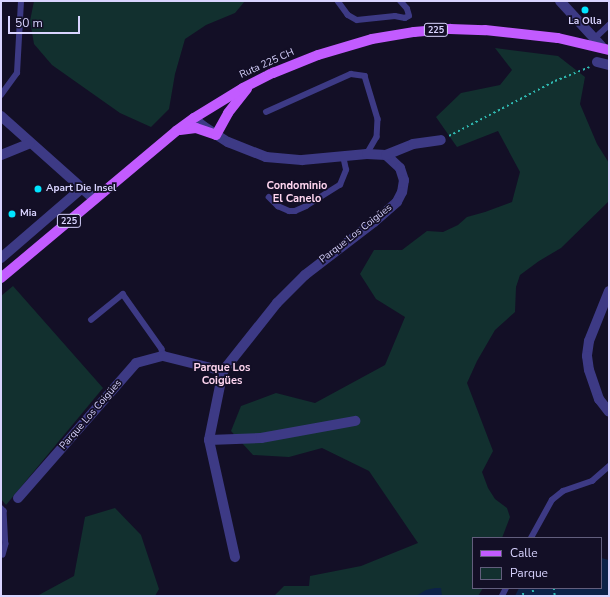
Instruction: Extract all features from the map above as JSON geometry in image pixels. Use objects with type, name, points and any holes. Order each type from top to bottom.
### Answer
[{"type":"main road","name":"Ruta 225 CH","points":[[1,278],[176,131],[194,118],[217,102],[259,80],[318,55],[372,39],[414,32],[450,29],[485,30],[558,38],[606,49]]},
{"type":"main road","points":[[176,131],[196,128],[216,135],[235,102],[259,80]]},
{"type":"street","points":[[560,1],[594,40],[606,49]]},
{"type":"street","points":[[597,62],[609,65]]},
{"type":"street","points":[[1,116],[94,199]]},
{"type":"street","points":[[194,118],[216,135],[240,148],[278,159],[302,160],[367,154],[386,155],[413,144],[441,140]]},
{"type":"street","points":[[1,155],[30,143]]},
{"type":"street","name":"Parque Los Coigües","points":[[235,557],[209,440],[223,371],[277,303],[304,275],[374,222],[396,202],[402,192],[403,174],[396,162],[386,155]]},
{"type":"street","points":[[1,258],[81,189]]},
{"type":"street","points":[[609,291],[589,341],[587,356],[589,370],[599,399],[609,412]]},
{"type":"street","name":"Parque Los Coigües","points":[[18,498],[136,363],[163,356],[223,371]]},
{"type":"street","points":[[209,440],[261,438],[355,421]]},
{"type":"lane","points":[[1,95],[17,73],[21,1]]},
{"type":"lane","points":[[338,1],[348,15],[357,20],[395,16],[405,18],[409,16],[407,9],[400,1]]},
{"type":"lane","points":[[594,40],[609,25]]},
{"type":"lane","points":[[266,112],[350,74],[365,76],[378,119],[377,137],[367,154]]},
{"type":"lane","points":[[270,197],[278,206],[289,211],[295,211],[306,206],[340,185],[346,170],[343,156]]},
{"type":"lane","points":[[91,320],[122,294],[162,349],[163,356]]},
{"type":"lane","points":[[532,537],[547,506],[552,500],[563,491],[592,481],[609,466]]},
{"type":"lane","points":[[1,508],[4,511],[6,544],[3,554]]},
{"type":"path","points":[[441,140],[555,81],[587,69],[597,62]]},
{"type":"path","points":[[532,590],[534,596]]},
{"type":"green space","points":[[34,1],[245,1],[235,13],[206,25],[185,39],[175,74],[169,109],[151,127],[120,113],[52,65],[34,44],[30,21]]},
{"type":"green space","points":[[495,48],[558,56],[585,77],[580,104],[597,144],[609,163],[609,201],[561,248],[539,261],[520,275],[516,287],[515,312],[495,330],[477,361],[467,383],[493,451],[482,472],[488,488],[495,499],[507,508],[510,517],[502,537],[472,537],[472,589],[482,589],[478,596],[274,596],[284,586],[309,586],[310,576],[361,566],[418,543],[369,471],[322,448],[289,457],[253,455],[231,431],[241,406],[276,393],[315,403],[385,365],[405,317],[376,299],[360,274],[374,250],[402,250],[427,231],[443,232],[458,225],[467,217],[512,202],[520,172],[498,131],[457,147],[436,117],[461,93],[500,85],[512,70]]},
{"type":"green space","points":[[13,286],[103,388],[6,505],[1,499],[1,296]]},
{"type":"green space","points":[[115,508],[141,535],[159,589],[155,596],[37,596],[74,576],[85,517]]},
{"type":"water","points":[[602,558],[609,560],[609,596],[515,596],[518,589],[602,589]]},
{"type":"water","points":[[441,588],[442,596],[416,596],[426,590]]},
{"type":"place","name":"La Olla","points":[[585,10]]},
{"type":"place","name":"Apart Die Insel","points":[[38,189]]},
{"type":"place","name":"Mia","points":[[12,214]]},
{"type":"district","name":"Condominio El Canelo","points":[[297,193]]},
{"type":"district","name":"Parque Los Coigües","points":[[222,375]]}]
